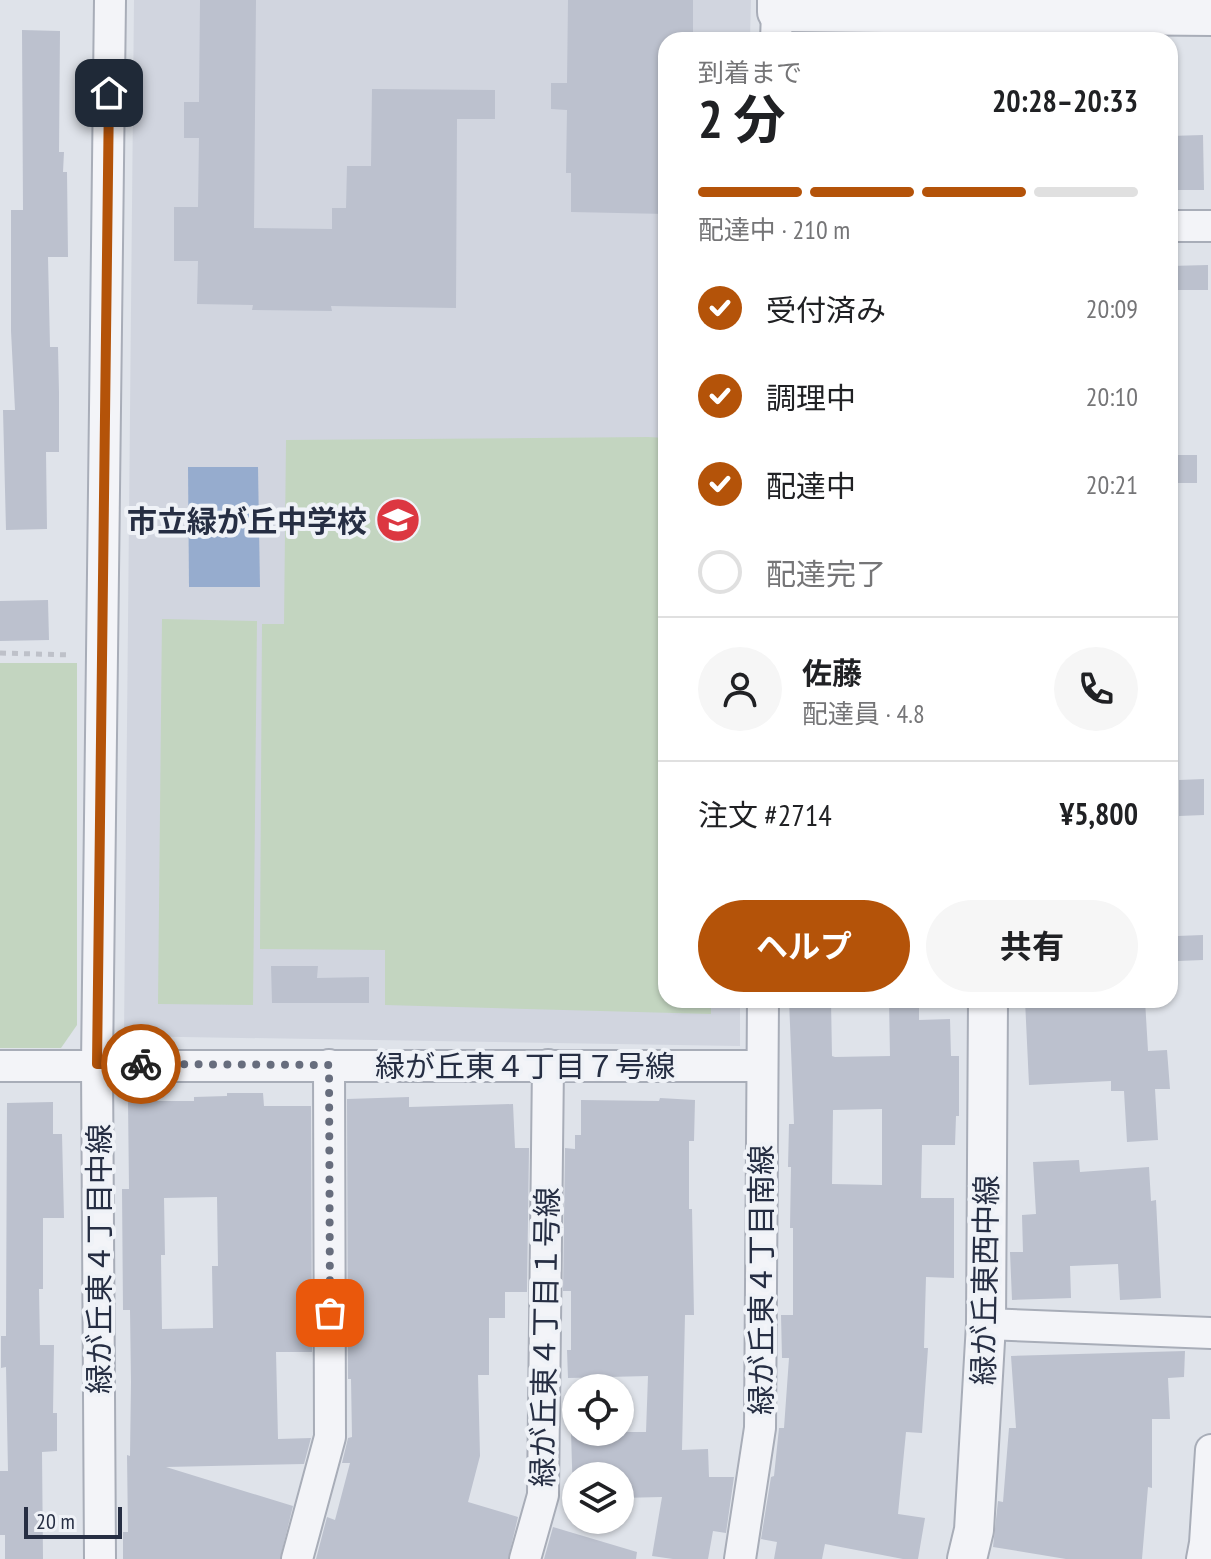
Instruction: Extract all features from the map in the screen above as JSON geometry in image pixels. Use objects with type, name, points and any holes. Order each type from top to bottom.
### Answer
[{"type":"street","name":"緑が丘東４丁目中線","points":[[100,1559],[97,1064],[110,0]]},
{"type":"street","points":[[777,17],[1003,27],[1211,16]]},
{"type":"street","points":[[1178,226],[1211,226]]},
{"type":"street","name":"緑が丘東４丁目南線","points":[[740,1559],[760,1428],[763,1008]]},
{"type":"street","name":"緑が丘東西中線","points":[[967,1559],[974,1530],[986,1324],[988,1008]]},
{"type":"street","points":[[297,1559],[330,1437],[329,1065]]},
{"type":"street","name":"緑が丘東４丁目１号線","points":[[525,1559],[543,1495],[548,1065]]},
{"type":"street","name":"緑が丘東４丁目７号線","points":[[0,1066],[762,1066]]},
{"type":"street","points":[[986,1324],[1211,1333]]},
{"type":"street","points":[[1206,1548],[1211,1450]]},
{"type":"path","points":[[0,653],[102,656]]},
{"type":"shaded area","name":"市立緑が丘中学校","points":[[134,0],[751,0],[750,32],[658,32],[658,1008],[740,1008],[740,1046],[124,1036]]},
{"type":"green space","points":[[658,438],[658,1008],[711,1008],[711,1014],[385,1005],[385,950],[260,949],[262,624],[284,624],[286,440]]},
{"type":"green space","points":[[162,619],[257,621],[253,1005],[158,1004]]},
{"type":"green space","points":[[0,663],[77,663],[77,1025],[61,1048],[0,1048]]},
{"type":"water","points":[[188,467],[258,467],[260,587],[189,587]]},
{"type":"building","points":[[200,0],[256,0],[254,228],[332,229],[332,208],[346,208],[347,166],[371,166],[372,89],[495,90],[495,119],[457,119],[456,308],[331,306],[332,311],[252,310],[253,305],[197,304],[198,261],[174,261],[174,207],[198,207],[199,138],[184,138],[184,102],[199,102]]},
{"type":"building","points":[[568,0],[693,0],[693,32],[658,32],[658,214],[571,212],[571,173],[566,173],[567,110],[551,109],[551,83],[567,83]]},
{"type":"building","points":[[22,30],[60,31],[59,152],[64,152],[63,172],[67,172],[68,257],[48,257],[50,347],[58,347],[59,452],[46,452],[47,529],[6,530],[3,410],[15,410],[11,331],[11,210],[23,210]]},
{"type":"building","points":[[1203,135],[1204,190],[1178,190],[1178,136]]},
{"type":"building","points":[[1208,265],[1208,290],[1178,290],[1178,266]]},
{"type":"building","points":[[1178,455],[1197,455],[1197,483],[1178,483]]},
{"type":"building","points":[[48,600],[49,640],[0,641],[0,601]]},
{"type":"building","points":[[1204,779],[1204,815],[1179,816],[1179,780]]},
{"type":"building","points":[[1203,935],[1203,960],[1178,961],[1178,936]]},
{"type":"building","points":[[271,966],[318,966],[317,978],[369,977],[369,1003],[272,1003]]},
{"type":"building","points":[[789,1008],[831,1008],[832,1056],[835,1057],[890,1056],[889,1008],[919,1008],[919,1020],[950,1019],[951,1056],[959,1056],[959,1116],[956,1116],[955,1145],[922,1145],[921,1198],[954,1198],[954,1278],[926,1277],[924,1348],[928,1348],[922,1433],[906,1432],[898,1514],[925,1518],[918,1559],[825,1544],[822,1559],[774,1559],[777,1542],[761,1539],[771,1477],[774,1476],[779,1428],[784,1428],[789,1358],[782,1358],[781,1315],[793,1315],[789,1124],[794,1124]],"holes":[[[882,1109],[882,1185],[832,1184],[833,1110]]]},
{"type":"building","points":[[1025,1008],[1145,1008],[1148,1051],[1167,1050],[1170,1089],[1155,1089],[1158,1140],[1127,1142],[1124,1091],[1111,1091],[1111,1081],[1029,1085]]},
{"type":"building","points":[[227,1093],[263,1093],[264,1106],[311,1106],[312,1352],[276,1352],[278,1439],[311,1438],[304,1464],[166,1467],[293,1506],[280,1559],[123,1559],[123,1532],[128,1532],[127,1455],[130,1456],[131,1382],[130,1310],[123,1310],[122,1189],[129,1189],[128,1101],[194,1101],[194,1097],[227,1096]],"holes":[[[217,1197],[218,1266],[212,1266],[213,1328],[162,1329],[164,1198]]]},
{"type":"building","points":[[409,1097],[409,1107],[513,1104],[515,1148],[529,1148],[527,1292],[505,1292],[505,1318],[489,1318],[489,1375],[478,1375],[480,1456],[468,1502],[518,1517],[508,1559],[316,1559],[327,1517],[335,1520],[350,1463],[342,1463],[348,1438],[352,1437],[351,1379],[348,1379],[347,1099]]},
{"type":"building","points":[[660,1098],[695,1100],[694,1141],[689,1141],[694,1315],[685,1315],[682,1450],[708,1449],[709,1477],[734,1477],[726,1533],[713,1531],[708,1559],[652,1556],[662,1497],[634,1498],[634,1462],[572,1462],[571,1446],[634,1446],[634,1432],[646,1432],[648,1376],[568,1374],[571,1291],[563,1291],[565,1148],[575,1149],[575,1135],[581,1135],[581,1100],[659,1101]]},
{"type":"building","points":[[53,1102],[53,1134],[62,1134],[64,1218],[43,1218],[43,1289],[39,1289],[40,1345],[54,1345],[53,1413],[57,1413],[57,1451],[42,1452],[43,1559],[5,1559],[5,1535],[0,1535],[0,1471],[8,1471],[6,1367],[1,1368],[1,1336],[6,1336],[7,1103]]},
{"type":"building","points":[[1079,1160],[1080,1172],[1149,1167],[1151,1201],[1156,1200],[1161,1298],[1120,1300],[1118,1264],[1070,1266],[1071,1298],[1012,1300],[1010,1252],[1023,1252],[1022,1215],[1036,1214],[1033,1162]]},
{"type":"building","points":[[1185,1351],[1184,1377],[1168,1378],[1170,1419],[1152,1419],[1152,1488],[1148,1487],[1142,1559],[1066,1559],[993,1547],[998,1501],[1003,1502],[1009,1428],[1016,1428],[1011,1356]]},
{"type":"building","points":[[553,1527],[562,1530],[562,1534],[577,1534],[637,1552],[636,1559],[544,1559]]},
{"type":"way so far","points":[[141,1064],[329,1065],[330,1313]]},
{"type":"place","name":"市立緑が丘中学校","points":[[398,520]]},
{"type":"route","points":[[109,93],[97,1064],[141,1064]]}]
